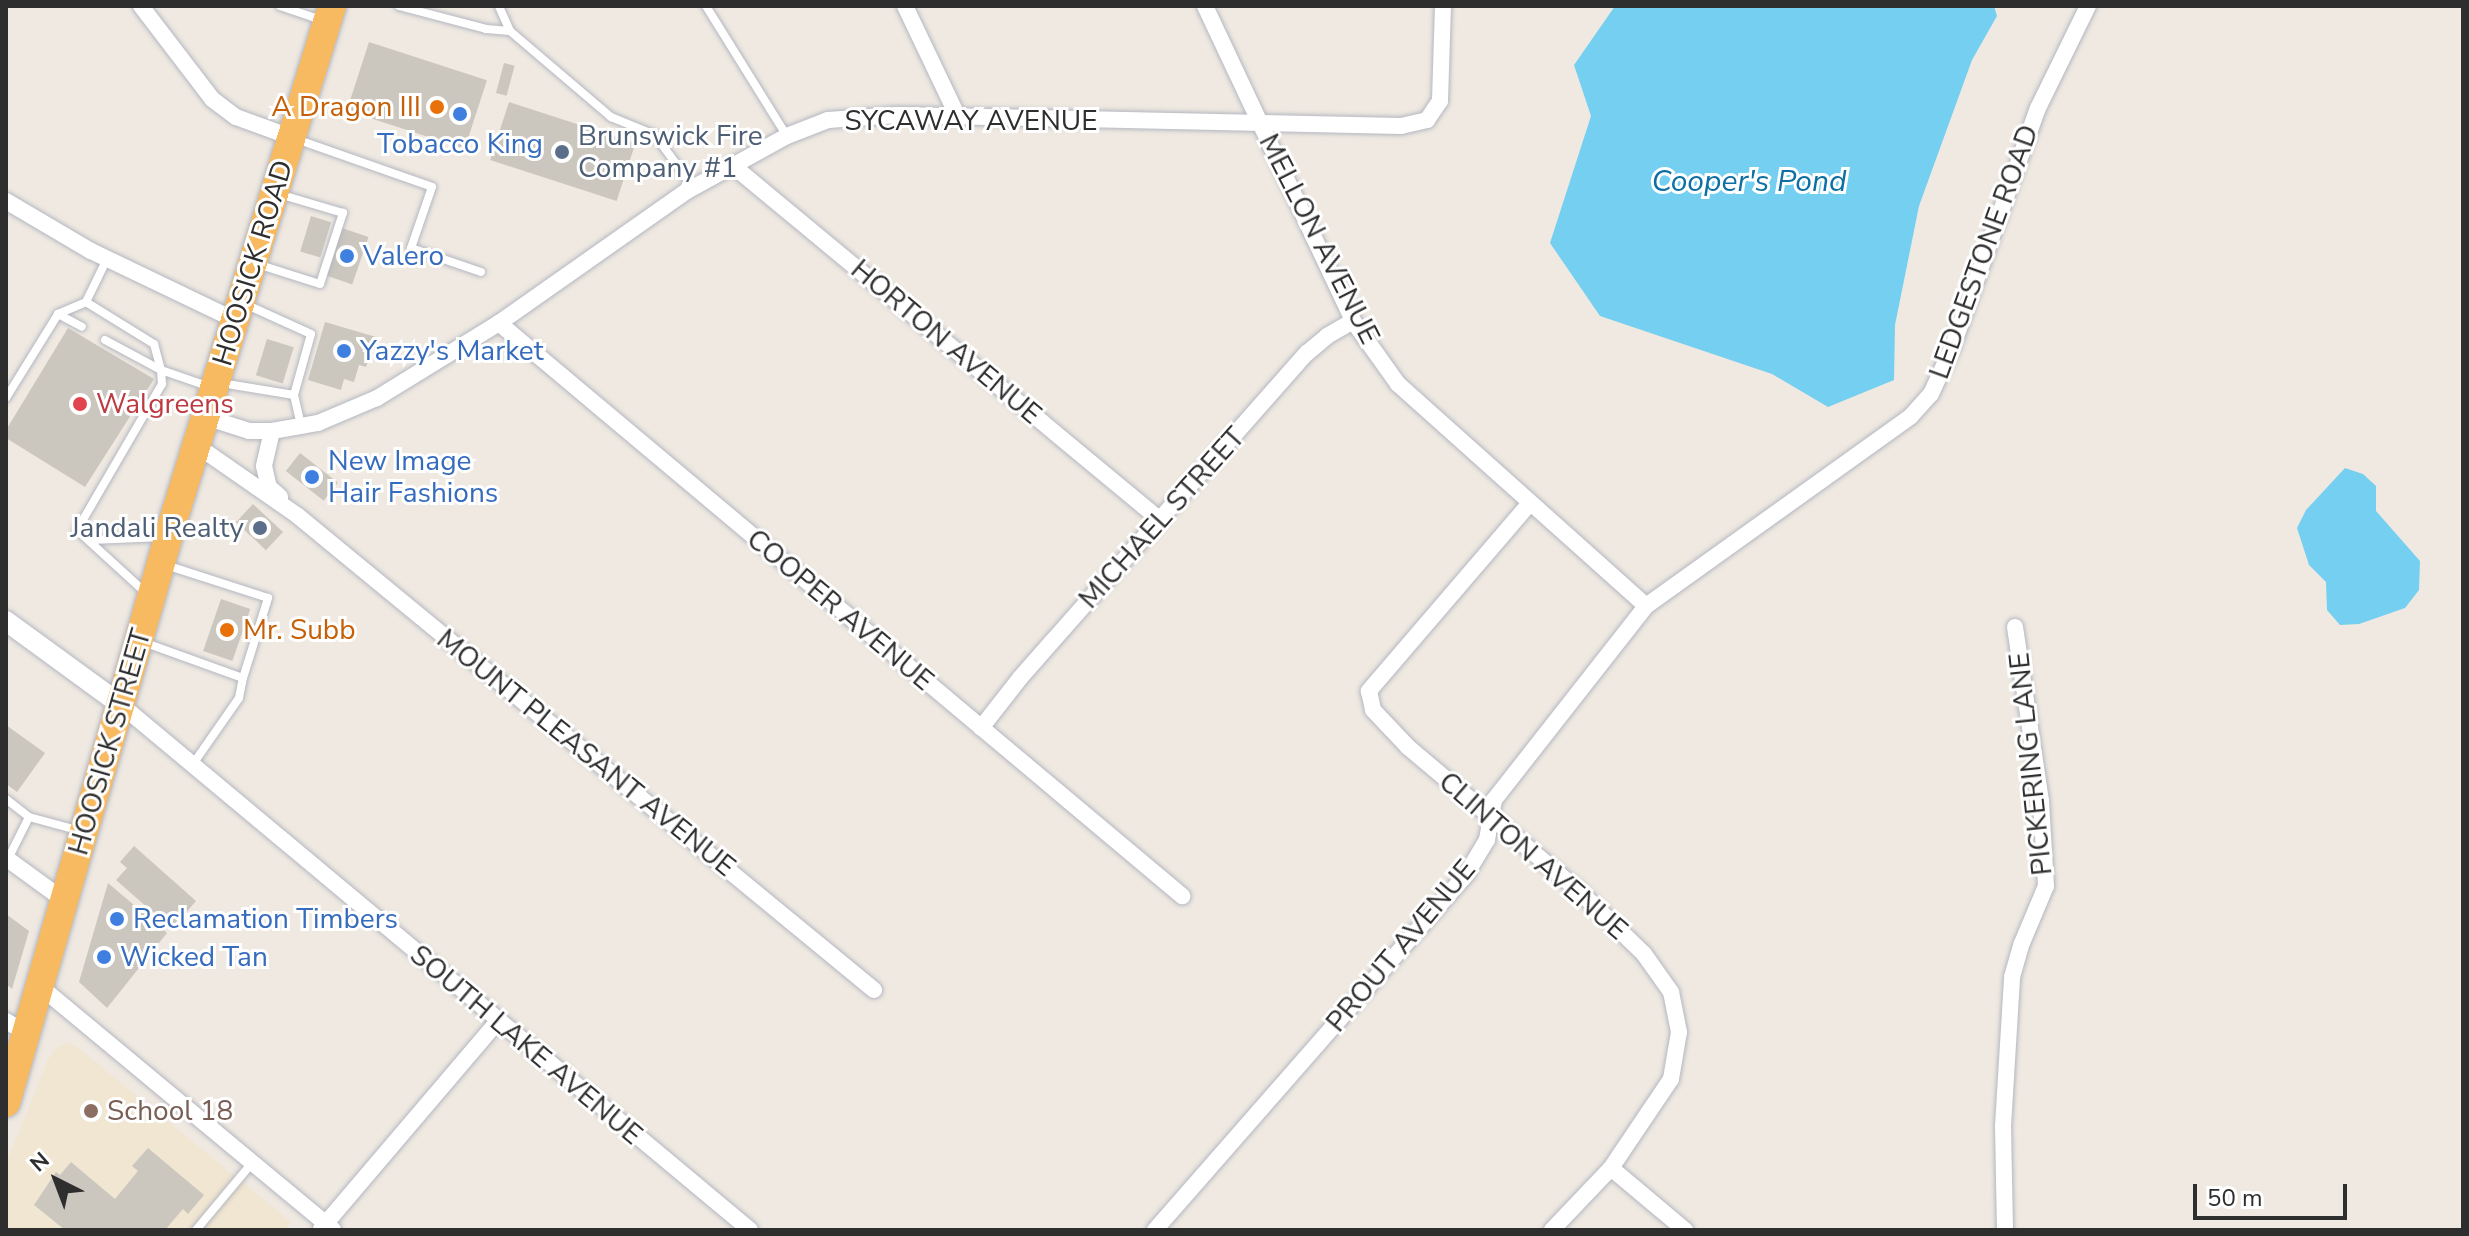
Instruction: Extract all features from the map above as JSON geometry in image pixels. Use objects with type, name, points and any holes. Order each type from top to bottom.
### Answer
[{"type":"highway","name":"HOOSICK ROAD","points":[[215,386],[330,14]]},
{"type":"highway","name":"HOOSICK STREET","points":[[6,1103],[17,1027],[42,988],[120,704],[215,386]]},
{"type":"street","points":[[141,6],[212,99],[236,117],[291,137]]},
{"type":"street","points":[[905,6],[958,117]]},
{"type":"street","name":"MELLON AVENUE","points":[[1205,6],[1353,321],[1398,384],[1646,606]]},
{"type":"street","name":"SYCAWAY AVENUE","points":[[205,417],[249,431],[272,431],[318,423],[377,398],[499,323],[693,188],[787,136],[828,120],[897,115],[1262,126],[1401,126],[1427,120],[1437,112],[1440,101],[1443,6]]},
{"type":"street","name":"LEDGESTONE ROAD","points":[[1646,606],[1911,416],[1931,394],[1952,348],[2038,108],[2088,6]]},
{"type":"street","name":"HORTON AVENUE","points":[[732,165],[1160,520]]},
{"type":"street","points":[[6,201],[107,259],[238,311]]},
{"type":"street","name":"MICHAEL STREET","points":[[981,728],[1020,678],[1307,353],[1327,336],[1353,321]]},
{"type":"street","name":"COOPER AVENUE","points":[[499,323],[1182,896]]},
{"type":"street","name":"MOUNT PLEASANT AVENUE","points":[[272,431],[264,466],[269,487],[298,516]]},
{"type":"street","name":"MOUNT PLEASANT AVENUE","points":[[196,445],[298,516],[874,990]]},
{"type":"street","name":"CLINTON AVENUE","points":[[1530,503],[1369,691],[1373,710],[1408,747],[1589,901],[1644,954],[1671,992],[1679,1032],[1671,1079],[1611,1168],[1552,1230]]},
{"type":"street","name":"PROUT AVENUE","points":[[1155,1230],[1467,873],[1487,840],[1494,800],[1526,755],[1646,606]]},
{"type":"street","points":[[6,621],[120,704]]},
{"type":"street","name":"PICKERING LANE","points":[[2005,1230],[2003,1126],[2012,977],[2022,943],[2046,886],[2041,801],[2015,627]]},
{"type":"street","name":"SOUTH LAKE AVENUE","points":[[120,704],[497,1022],[750,1230]]},
{"type":"street","points":[[7,859],[65,901]]},
{"type":"street","points":[[42,988],[252,1162],[326,1228],[497,1022]]},
{"type":"street","points":[[1611,1168],[1685,1230]]},
{"type":"lane","points":[[280,6],[330,14]]},
{"type":"lane","points":[[399,6],[486,29],[510,31]]},
{"type":"lane","points":[[499,6],[510,31],[611,117],[655,135],[693,188]]},
{"type":"lane","points":[[706,6],[787,136]]},
{"type":"lane","points":[[291,137],[432,187],[411,248],[481,272]]},
{"type":"lane","points":[[253,263],[320,284],[343,213],[274,192]]},
{"type":"lane","points":[[6,398],[58,314],[86,302],[107,259]]},
{"type":"lane","points":[[86,302],[154,344],[161,370],[162,384],[77,530],[151,599]]},
{"type":"lane","points":[[238,311],[311,334],[294,395],[301,426]]},
{"type":"lane","points":[[58,314],[82,327]]},
{"type":"lane","points":[[105,340],[161,370],[215,386],[294,395]]},
{"type":"lane","points":[[90,540],[165,550],[268,598],[239,698],[192,765]]},
{"type":"lane","points":[[139,640],[243,678]]},
{"type":"lane","points":[[6,799],[29,817],[85,832]]},
{"type":"lane","points":[[7,859],[29,817]]},
{"type":"lane","points":[[196,1230],[252,1162]]},
{"type":"shaded area","name":"School 18","points":[[67,1043],[77,1047],[291,1222],[285,1230],[6,1230],[6,1164],[49,1058],[56,1048]]},
{"type":"water","name":"Cooper's Pond","points":[[1615,6],[1994,6],[1997,16],[1972,60],[1919,206],[1895,325],[1894,380],[1828,407],[1772,374],[1600,316],[1550,243],[1591,116],[1574,65]]},
{"type":"water","points":[[2345,468],[2363,474],[2376,486],[2376,511],[2420,561],[2419,590],[2405,608],[2359,624],[2340,625],[2327,610],[2326,582],[2309,565],[2297,528],[2306,510]]},
{"type":"building","points":[[369,42],[487,80],[465,149],[347,110]]},
{"type":"building","points":[[504,63],[515,66],[507,96],[496,93]]},
{"type":"building","name":"Brunswick Fire Company #1","points":[[509,102],[635,143],[617,201],[490,160]]},
{"type":"building","name":"Valero","points":[[311,216],[331,222],[320,258],[300,251]]},
{"type":"building","name":"Valero","points":[[342,228],[368,237],[352,284],[326,275]]},
{"type":"building","name":"Yazzy's Market","points":[[325,322],[376,337],[366,367],[359,365],[354,382],[344,379],[341,390],[308,380]]},
{"type":"building","name":"Walgreens","points":[[68,328],[154,379],[85,487],[6,438],[6,430]]},
{"type":"building","points":[[267,339],[294,347],[283,384],[256,375]]},
{"type":"building","name":"New Image Hair Fashions","points":[[300,453],[338,483],[324,501],[286,471]]},
{"type":"building","name":"Jandali Realty","points":[[253,504],[283,532],[266,550],[236,522]]},
{"type":"building","name":"Mr. Subb","points":[[221,599],[250,609],[232,661],[203,651]]},
{"type":"building","points":[[6,725],[45,753],[17,792],[6,784]]},
{"type":"building","points":[[134,846],[196,901],[172,929],[116,880],[127,868],[120,862]]},
{"type":"building","points":[[108,883],[167,933],[107,1008],[79,982]]},
{"type":"building","points":[[6,914],[29,931],[12,989],[6,984]]},
{"type":"building","points":[[148,1148],[204,1195],[188,1214],[183,1209],[165,1230],[65,1230],[34,1205],[56,1172],[60,1175],[71,1162],[115,1199],[138,1171],[132,1166]]},
{"type":"place","name":"A Dragon III","points":[[437,107]]},
{"type":"place","name":"Tobacco King","points":[[460,114]]},
{"type":"place","name":"Brunswick Fire Company #1","points":[[562,152]]},
{"type":"place","name":"Valero","points":[[347,256]]},
{"type":"place","name":"Yazzy's Market","points":[[344,351]]},
{"type":"place","name":"Walgreens","points":[[80,404]]},
{"type":"place","name":"New Image Hair Fashions","points":[[312,477]]},
{"type":"place","name":"Jandali Realty","points":[[260,528]]},
{"type":"place","name":"Mr. Subb","points":[[227,630]]},
{"type":"place","name":"Reclamation Timbers","points":[[117,919]]},
{"type":"place","name":"Wicked Tan","points":[[104,957]]},
{"type":"place","name":"School 18","points":[[91,1111]]}]
